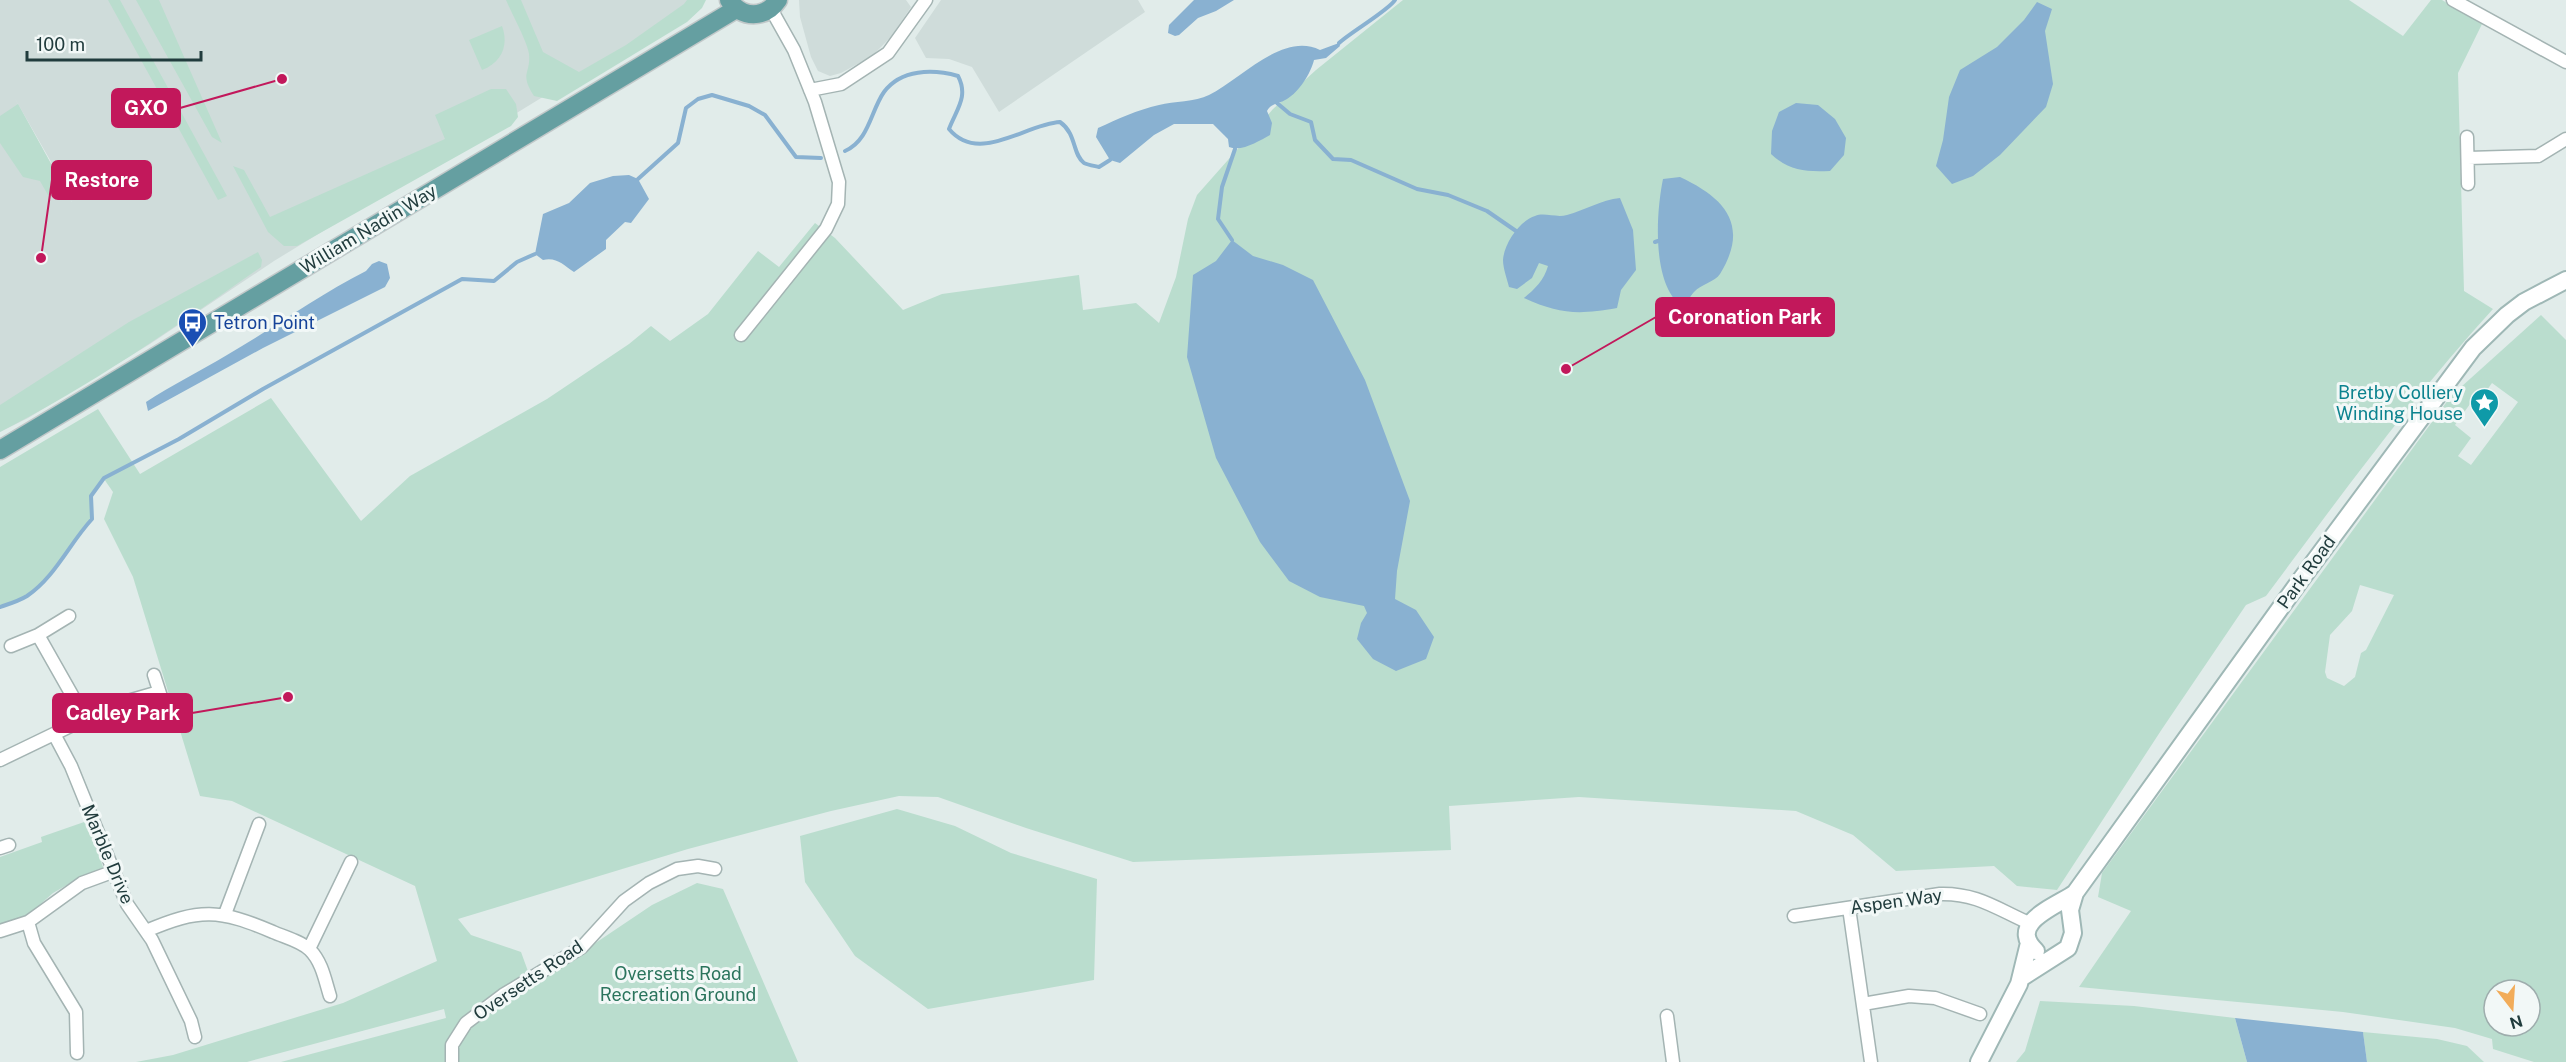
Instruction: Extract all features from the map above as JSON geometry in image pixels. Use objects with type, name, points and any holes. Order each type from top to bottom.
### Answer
[{"type":"main road","points":[[732,4],[753,15],[774,4]]},
{"type":"main road","name":"William Nadin Way","points":[[0,450],[732,4]]},
{"type":"main road","name":"Park Road","points":[[2021,978],[2068,948],[2072,940],[2070,910],[2075,893],[2302,578],[2473,348],[2524,302],[2566,280]]},
{"type":"main road","name":"Park Road","points":[[2029,923],[2035,916],[2075,893]]},
{"type":"main road","points":[[2047,911],[2061,913],[2072,925]]},
{"type":"main road","points":[[2029,923],[2027,936],[2029,943],[2039,953],[2055,956]]},
{"type":"main road","points":[[1979,1062],[2021,978],[2029,943]]},
{"type":"street","points":[[810,90],[841,84],[888,53],[926,0]]},
{"type":"street","points":[[2453,0],[2566,62]]},
{"type":"street","points":[[741,335],[826,229],[838,204],[839,183],[810,90],[774,4]]},
{"type":"street","points":[[2467,137],[2468,184]]},
{"type":"street","points":[[2468,158],[2538,156],[2566,139]]},
{"type":"street","points":[[11,646],[38,635],[69,616]]},
{"type":"street","points":[[38,635],[85,718]]},
{"type":"street","points":[[154,675],[166,712]]},
{"type":"street","points":[[0,760],[114,705],[159,692]]},
{"type":"street","name":"Marble Drive","points":[[54,734],[71,766],[112,872],[127,904],[146,930],[172,978],[191,1021],[195,1037]]},
{"type":"street","points":[[225,914],[259,824]]},
{"type":"street","points":[[309,949],[351,862]]},
{"type":"street","name":"Oversetts Road","points":[[452,1062],[452,1045],[466,1023],[503,995],[582,946],[632,895],[649,883],[677,869],[698,866],[715,869]]},
{"type":"street","points":[[0,931],[28,922],[82,883],[112,872]]},
{"type":"street","name":"Aspen Way","points":[[1794,916],[1957,893],[1974,896],[2029,923]]},
{"type":"street","points":[[1849,908],[1871,1062]]},
{"type":"street","points":[[146,930],[175,918],[209,912],[237,916],[309,949],[319,963],[330,996]]},
{"type":"street","points":[[28,922],[34,943],[75,1012],[77,1053]]},
{"type":"street","points":[[1863,1004],[1909,996],[1935,998],[1980,1014]]},
{"type":"street","points":[[1667,1016],[1673,1062]]},
{"type":"shaded area","points":[[0,0],[694,0],[690,7],[274,261],[150,344],[28,418],[0,432]],"holes":[[[14,97],[50,160],[72,202]]]},
{"type":"shaded area","points":[[799,0],[906,0],[911,7],[891,37],[872,56],[841,73],[830,76],[818,71],[811,57],[800,17]]},
{"type":"shaded area","points":[[941,0],[1138,0],[1145,12],[999,112],[972,67],[949,59],[926,58],[915,38]]},
{"type":"green space","points":[[108,0],[120,0],[227,196],[218,200]]},
{"type":"green space","points":[[136,0],[159,0],[222,143],[212,137]]},
{"type":"green space","points":[[506,0],[521,0],[543,52],[579,72],[626,45],[687,0],[706,0],[702,8],[687,22],[557,101],[534,96],[527,83],[528,49]]},
{"type":"green space","name":"Oversetts Road Recreation Ground","points":[[1403,0],[2349,0],[2403,36],[2431,0],[2442,0],[2482,24],[2458,73],[2464,291],[2493,309],[2404,414],[2266,596],[2246,605],[2057,890],[2017,886],[1994,866],[1896,871],[1853,835],[1796,811],[1579,797],[1449,806],[1451,850],[1133,862],[938,797],[899,796],[831,811],[688,849],[458,919],[471,935],[521,952],[533,985],[652,905],[697,883],[723,889],[798,1062],[281,1062],[446,1018],[444,1009],[247,1062],[136,1062],[173,1055],[343,1003],[437,961],[415,886],[232,801],[200,796],[133,577],[104,519],[113,492],[104,479],[91,496],[92,519],[54,570],[27,596],[0,607],[0,467],[98,409],[140,474],[271,398],[361,521],[410,476],[547,399],[629,344],[651,326],[670,341],[708,314],[758,251],[779,267],[815,223],[835,238],[903,310],[942,294],[1079,275],[1083,310],[1136,303],[1159,323],[1176,277],[1188,219],[1197,195],[1273,109],[1316,70]]},
{"type":"green space","points":[[502,26],[505,40],[502,52],[495,62],[482,70],[469,40]]},
{"type":"green space","points":[[491,89],[506,89],[516,104],[518,117],[511,126],[297,246],[284,246],[268,232],[233,166],[244,170],[270,217],[445,139],[435,115]]},
{"type":"green space","points":[[18,104],[71,200],[48,195],[40,181],[23,177],[0,143],[0,116]]},
{"type":"green space","points":[[258,252],[262,260],[261,267],[101,375],[0,432],[0,405],[129,322]]},
{"type":"green space","points":[[2541,315],[2566,340],[2566,1062],[2534,1062],[2493,1049],[2492,1039],[2489,1038],[2542,1038],[2542,978],[2482,978],[2482,1036],[2455,1028],[2343,1012],[2079,987],[2131,911],[2098,897],[2102,873],[2451,396]],"holes":[[[2492,383],[2518,402],[2471,465],[2458,456],[2471,438],[2455,425],[2470,404],[2475,407]],[[2360,585],[2394,595],[2366,650],[2361,653],[2355,677],[2344,686],[2327,678],[2325,672],[2330,635],[2352,611]]]},
{"type":"green space","points":[[897,809],[955,826],[1011,853],[1097,879],[1094,980],[928,1009],[855,956],[805,882],[800,836]]},
{"type":"green space","points":[[87,821],[103,867],[100,872],[79,878],[53,893],[27,916],[0,924],[0,857],[42,842],[41,837]]},
{"type":"green space","points":[[2040,1001],[2134,1006],[2235,1018],[2247,1062],[2016,1062],[2025,1051]]},
{"type":"green space","points":[[2363,1032],[2437,1039],[2467,1046],[2484,1062],[2367,1062]]},
{"type":"water","points":[[1194,0],[1234,0],[1198,18],[1179,35],[1168,33],[1169,25]]},
{"type":"water","points":[[2037,2],[2052,9],[2045,31],[2053,84],[2046,107],[2000,155],[1973,176],[1952,184],[1936,166],[1943,140],[1949,97],[1960,70],[1997,47],[2024,20]]},
{"type":"water","points":[[1339,43],[1340,46],[1326,58],[1314,60],[1296,92],[1269,108],[1267,111],[1272,123],[1270,135],[1250,145],[1239,148],[1229,147],[1228,139],[1213,124],[1174,124],[1154,135],[1120,163],[1110,160],[1096,137],[1098,128],[1135,112],[1209,95],[1277,52],[1291,47],[1306,46],[1320,50]]},
{"type":"water","points":[[1796,103],[1818,105],[1835,119],[1846,138],[1844,155],[1830,171],[1791,167],[1771,154],[1772,131],[1779,112]]},
{"type":"water","points":[[629,175],[638,179],[649,199],[631,223],[625,222],[606,240],[606,249],[574,272],[560,262],[543,260],[535,254],[543,214],[569,203],[590,183],[613,176]]},
{"type":"water","points":[[1680,177],[1696,185],[1720,204],[1728,215],[1733,241],[1729,257],[1720,274],[1694,292],[1684,308],[1673,298],[1666,284],[1658,248],[1663,179]]},
{"type":"water","points":[[1620,198],[1633,230],[1636,270],[1621,290],[1617,308],[1591,312],[1569,312],[1524,298],[1544,276],[1548,266],[1539,263],[1532,278],[1517,289],[1509,287],[1503,260],[1504,254],[1513,234],[1523,223],[1539,215],[1567,215]]},
{"type":"water","points":[[1232,240],[1253,256],[1283,265],[1313,280],[1365,380],[1410,501],[1397,571],[1395,599],[1416,610],[1434,637],[1426,659],[1396,671],[1373,659],[1357,639],[1361,623],[1367,613],[1364,606],[1320,597],[1289,581],[1260,542],[1216,458],[1187,357],[1193,275],[1216,261]]},
{"type":"water","points":[[379,261],[387,264],[390,278],[385,287],[263,348],[148,411],[146,402],[244,345]]},
{"type":"water","points":[[2235,1018],[2363,1032],[2367,1062],[2247,1062]]},
{"type":"waterway","points":[[1339,43],[1395,0]]},
{"type":"waterway","points":[[845,151],[853,146],[864,133],[880,99],[891,84],[908,75],[938,72],[958,76],[961,84],[962,97],[949,129],[961,139],[974,143],[988,143],[1003,140],[1046,124],[1060,122],[1069,132],[1080,159],[1084,163],[1099,167],[1110,160]]},
{"type":"waterway","points":[[638,179],[678,143],[686,108],[698,99],[712,95],[749,106],[765,115],[796,157],[821,158]]},
{"type":"waterway","points":[[1277,103],[1290,114],[1311,122],[1315,140],[1333,159],[1351,160],[1417,189],[1448,195],[1487,211],[1516,231]]},
{"type":"waterway","points":[[1232,240],[1218,219],[1222,187],[1235,149]]},
{"type":"waterway","points":[[0,607],[27,596],[54,570],[92,519],[91,496],[104,478],[179,439],[263,389],[462,279],[494,281],[517,262],[535,254]]},
{"type":"place","name":"GXO","points":[[282,79]]},
{"type":"place","name":"Restore","points":[[41,258]]},
{"type":"place","name":"Tetron Point","points":[[193,348]]},
{"type":"place","name":"Coronation Park","points":[[1566,369]]},
{"type":"place","name":"Bretby Colliery Winding House","points":[[2484,428]]},
{"type":"place","name":"Cadley Park","points":[[288,697]]}]
